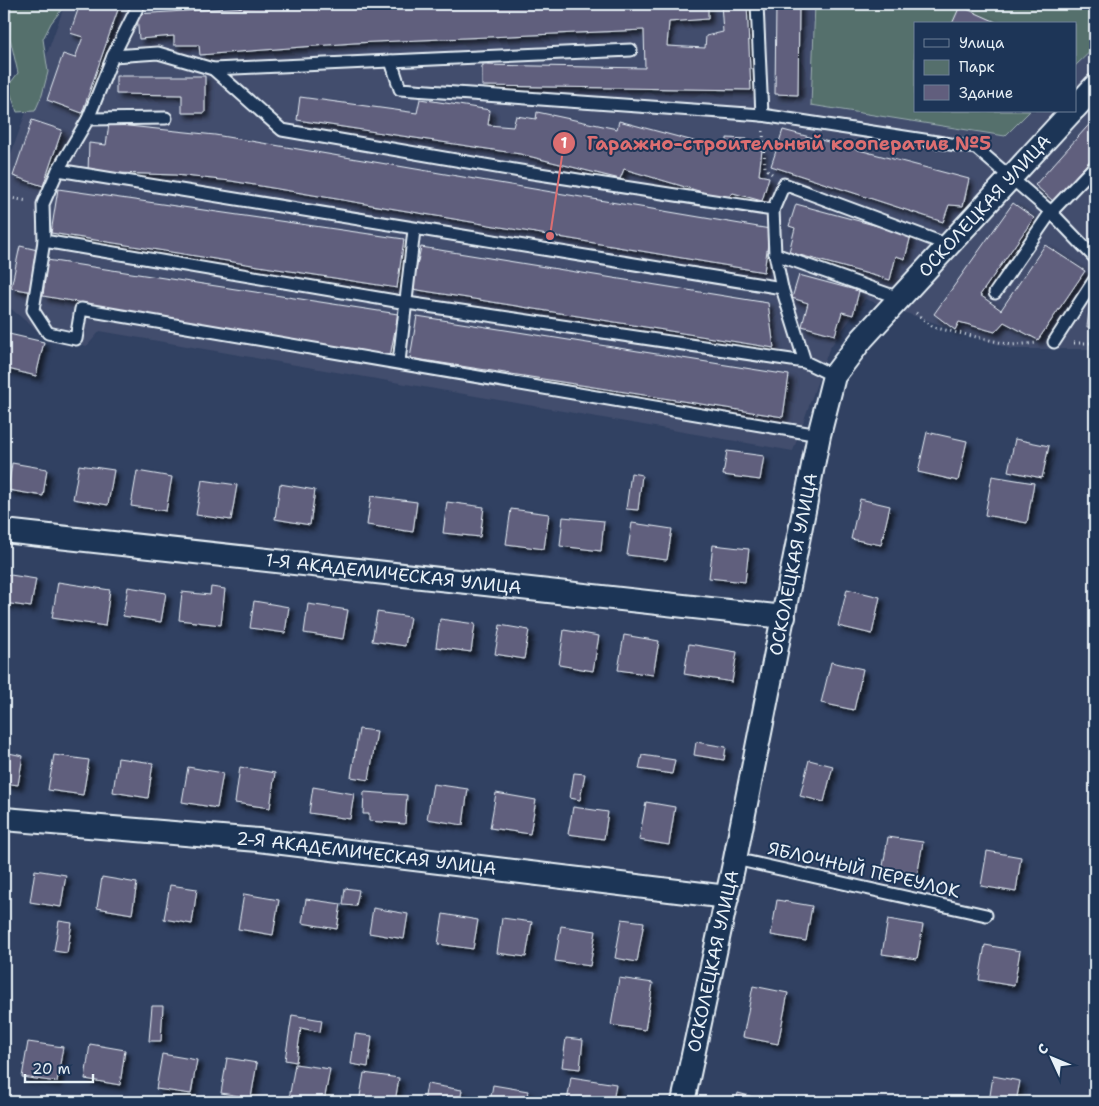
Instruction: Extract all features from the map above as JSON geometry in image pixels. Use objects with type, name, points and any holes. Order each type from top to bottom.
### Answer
[{"type":"street","points":[[1076,107],[1095,86]]},
{"type":"street","name":"ОСКОЛЕЦКАЯ УЛИЦА","points":[[683,1102],[735,859],[819,435],[834,376],[899,298],[1071,112]]},
{"type":"street","name":"1-Я АКАДЕМИЧЕСКАЯ УЛИЦА","points":[[4,530],[784,617]]},
{"type":"street","name":"2-Я АКАДЕМИЧЕСКАЯ УЛИЦА","points":[[4,819],[258,840],[727,897]]},
{"type":"lane","points":[[139,4],[113,56],[88,119],[58,170],[44,204],[44,240],[33,310],[48,333],[76,339],[81,309],[819,435]]},
{"type":"lane","points":[[757,4],[762,115]]},
{"type":"lane","points":[[113,56],[158,53],[213,69],[631,50]]},
{"type":"lane","points":[[391,61],[400,89],[762,115],[976,148],[1051,212],[1095,258]]},
{"type":"lane","points":[[213,69],[282,130],[520,171],[773,210]]},
{"type":"lane","points":[[88,119],[166,118]]},
{"type":"lane","points":[[995,293],[1051,212],[1095,166]]},
{"type":"lane","points":[[58,170],[414,230],[782,288]]},
{"type":"lane","points":[[806,362],[782,288],[776,254],[773,210],[784,184],[948,245]]},
{"type":"lane","points":[[399,362],[414,230]]},
{"type":"lane","points":[[44,240],[407,303],[806,362],[834,376]]},
{"type":"lane","points":[[776,254],[899,298]]},
{"type":"lane","points":[[1054,342],[1095,279]]},
{"type":"lane","name":"ЯБЛОЧНЫЙ ПЕРЕУЛОК","points":[[735,859],[986,915]]},
{"type":"path","points":[[762,115],[765,168],[784,184]]},
{"type":"path","points":[[4,197],[44,204]]},
{"type":"path","points":[[899,298],[932,327],[1012,345],[1054,342],[1095,343]]},
{"type":"shaded area","points":[[65,4],[815,4],[811,105],[1004,136],[1029,112],[1076,112],[1076,65],[1095,47],[1095,349],[1011,349],[865,299],[829,349],[793,451],[100,331],[87,346],[45,337],[4,303],[4,173]]},
{"type":"green space","points":[[11,4],[66,4],[51,23],[43,39],[48,72],[42,95],[35,111],[17,112],[8,86],[18,73],[10,38]]},
{"type":"green space","points":[[815,4],[1095,4],[1095,47],[1076,65],[1076,22],[914,22],[914,112],[1029,112],[1005,136],[811,105]]},
{"type":"building","points":[[80,4],[120,4],[82,113],[47,100],[63,54],[75,58],[83,37],[70,33]]},
{"type":"building","points":[[295,4],[708,4],[708,19],[669,22],[667,46],[705,48],[706,36],[723,32],[721,4],[747,4],[751,90],[482,86],[482,65],[645,68],[644,30],[354,43],[200,55],[199,45],[174,45],[174,36],[139,39],[137,14]]},
{"type":"building","points":[[776,4],[799,4],[798,95],[775,94]]},
{"type":"building","points":[[960,6],[996,22],[953,22]]},
{"type":"building","points":[[116,76],[205,76],[205,113],[182,113],[182,95],[116,94]]},
{"type":"building","points":[[300,97],[417,113],[420,99],[490,110],[488,125],[513,127],[516,116],[536,119],[537,112],[617,129],[619,121],[727,150],[727,138],[747,139],[747,148],[762,150],[759,175],[769,177],[762,201],[733,193],[726,199],[624,169],[620,179],[520,154],[297,120]]},
{"type":"building","points":[[1095,118],[1095,155],[1053,201],[1035,185]]},
{"type":"building","points":[[32,120],[62,130],[43,186],[13,176]]},
{"type":"building","points":[[109,124],[215,135],[770,229],[764,272],[231,181],[175,175],[88,172],[89,143],[106,145]]},
{"type":"building","points":[[783,130],[969,179],[963,206],[949,205],[943,222],[771,166]]},
{"type":"building","points":[[58,189],[404,239],[397,288],[51,233]]},
{"type":"building","points":[[1013,203],[1034,218],[980,295],[1001,310],[1045,245],[1085,271],[1038,340],[1004,322],[995,332],[959,322],[955,330],[934,314]]},
{"type":"building","points":[[796,204],[911,235],[905,259],[896,256],[890,280],[789,252],[795,228],[789,226]]},
{"type":"building","points":[[20,246],[42,251],[33,292],[11,288]]},
{"type":"building","points":[[421,247],[768,303],[774,348],[412,289]]},
{"type":"building","points":[[47,260],[398,314],[390,357],[43,296]]},
{"type":"building","points":[[799,275],[859,291],[853,315],[842,312],[835,335],[802,326],[808,303],[792,298]]},
{"type":"building","points":[[1090,301],[1095,302],[1095,327],[1087,327]]},
{"type":"building","points":[[417,316],[789,375],[783,417],[410,358]]},
{"type":"building","points":[[9,334],[44,342],[36,376],[4,368],[4,354]]},
{"type":"building","points":[[927,432],[967,441],[958,481],[918,472]]},
{"type":"building","points":[[1015,439],[1049,446],[1042,478],[1008,471]]},
{"type":"building","points":[[727,451],[764,456],[760,480],[723,475]]},
{"type":"building","points":[[12,463],[47,469],[43,496],[8,490]]},
{"type":"building","points":[[79,465],[114,470],[108,505],[73,499]]},
{"type":"building","points":[[137,471],[172,477],[166,511],[131,506]]},
{"type":"building","points":[[631,473],[642,475],[638,510],[626,509]]},
{"type":"building","points":[[992,476],[1034,483],[1027,523],[985,515]]},
{"type":"building","points":[[202,480],[237,485],[231,520],[196,515]]},
{"type":"building","points":[[280,484],[315,490],[310,525],[275,519]]},
{"type":"building","points":[[371,496],[417,502],[413,532],[367,525]]},
{"type":"building","points":[[860,499],[890,506],[881,545],[851,539]]},
{"type":"building","points":[[447,502],[484,507],[480,537],[443,533]]},
{"type":"building","points":[[511,509],[549,514],[544,549],[506,544]]},
{"type":"building","points":[[563,517],[604,521],[601,551],[560,546]]},
{"type":"building","points":[[632,523],[672,529],[667,560],[627,555]]},
{"type":"building","points":[[713,545],[749,549],[745,582],[709,578]]},
{"type":"building","points":[[4,574],[36,579],[31,607],[4,603]]},
{"type":"building","points":[[58,582],[110,590],[105,626],[52,618]]},
{"type":"building","points":[[128,587],[166,593],[161,622],[123,616]]},
{"type":"building","points":[[211,587],[225,589],[221,625],[179,620],[182,592],[210,595]]},
{"type":"building","points":[[847,589],[880,597],[872,634],[838,626]]},
{"type":"building","points":[[254,601],[289,607],[285,633],[250,628]]},
{"type":"building","points":[[308,604],[348,610],[343,639],[304,633]]},
{"type":"building","points":[[377,612],[410,617],[405,646],[372,641]]},
{"type":"building","points":[[440,619],[475,624],[471,652],[436,647]]},
{"type":"building","points":[[500,625],[529,630],[524,659],[495,654]]},
{"type":"building","points":[[564,630],[599,636],[593,671],[559,665]]},
{"type":"building","points":[[624,635],[659,641],[653,675],[618,670]]},
{"type":"building","points":[[689,644],[737,652],[732,682],[684,674]]},
{"type":"building","points":[[831,662],[863,669],[854,710],[821,703]]},
{"type":"building","points":[[359,729],[377,731],[369,780],[351,777]]},
{"type":"building","points":[[696,742],[726,747],[724,760],[694,755]]},
{"type":"building","points":[[4,752],[23,756],[18,785],[4,783]]},
{"type":"building","points":[[54,755],[89,760],[83,795],[48,790]]},
{"type":"building","points":[[642,755],[675,760],[672,774],[639,769]]},
{"type":"building","points":[[118,758],[153,763],[148,798],[113,792]]},
{"type":"building","points":[[809,760],[833,766],[824,802],[800,796]]},
{"type":"building","points":[[188,767],[223,773],[217,808],[182,802]]},
{"type":"building","points":[[240,767],[275,773],[270,808],[235,803]]},
{"type":"building","points":[[574,773],[585,774],[580,800],[570,798]]},
{"type":"building","points":[[433,784],[468,789],[463,825],[427,819]]},
{"type":"building","points":[[313,787],[354,794],[350,819],[309,813]]},
{"type":"building","points":[[364,792],[407,795],[405,824],[369,821],[369,814],[363,814]]},
{"type":"building","points":[[496,793],[536,800],[530,834],[490,828]]},
{"type":"building","points":[[646,802],[675,807],[669,845],[639,840]]},
{"type":"building","points":[[573,807],[608,812],[604,839],[568,834]]},
{"type":"building","points":[[888,837],[923,842],[917,877],[882,872]]},
{"type":"building","points":[[987,851],[1021,857],[1016,892],[981,886]]},
{"type":"building","points":[[35,870],[66,875],[61,907],[30,902]]},
{"type":"building","points":[[102,877],[137,883],[132,914],[97,908]]},
{"type":"building","points":[[170,885],[197,889],[192,924],[164,919]]},
{"type":"building","points":[[345,888],[359,890],[356,906],[343,905]]},
{"type":"building","points":[[244,894],[279,900],[273,935],[238,929]]},
{"type":"building","points":[[306,899],[341,904],[337,929],[302,923]]},
{"type":"building","points":[[777,900],[812,906],[806,941],[771,935]]},
{"type":"building","points":[[373,908],[408,914],[404,939],[369,933]]},
{"type":"building","points":[[443,914],[478,920],[473,949],[438,944]]},
{"type":"building","points":[[502,918],[532,922],[526,957],[497,953]]},
{"type":"building","points":[[622,919],[644,922],[637,962],[615,958]]},
{"type":"building","points":[[888,919],[923,925],[917,959],[882,954]]},
{"type":"building","points":[[59,921],[72,923],[67,953],[54,951]]},
{"type":"building","points":[[561,926],[596,931],[590,966],[555,961]]},
{"type":"building","points":[[985,945],[1020,951],[1014,986],[979,980]]},
{"type":"building","points":[[619,978],[653,983],[645,1030],[611,1025]]},
{"type":"building","points":[[753,986],[788,993],[778,1044],[743,1037]]},
{"type":"building","points":[[152,1006],[163,1006],[161,1041],[149,1041]]},
{"type":"building","points":[[292,1015],[322,1020],[320,1032],[301,1028],[296,1062],[285,1060]]},
{"type":"building","points":[[355,1034],[372,1036],[368,1067],[351,1064]]},
{"type":"building","points":[[566,1038],[583,1040],[580,1069],[562,1067]]},
{"type":"building","points":[[28,1042],[63,1047],[57,1082],[22,1077]]},
{"type":"building","points":[[90,1044],[125,1050],[120,1085],[85,1079]]},
{"type":"building","points":[[162,1054],[197,1060],[191,1094],[156,1089]]},
{"type":"building","points":[[227,1058],[257,1063],[251,1098],[221,1093]]},
{"type":"building","points":[[295,1064],[330,1069],[324,1102],[289,1099]]},
{"type":"building","points":[[364,1073],[399,1078],[395,1102],[359,1102]]},
{"type":"building","points":[[993,1076],[1020,1081],[1016,1102],[989,1102]]},
{"type":"building","points":[[571,1077],[616,1084],[613,1102],[567,1102]]},
{"type":"building","points":[[427,1084],[462,1090],[460,1102],[424,1102]]},
{"type":"building","points":[[493,1085],[528,1091],[526,1102],[490,1102]]},
{"type":"building","points":[[738,1093],[772,1102],[736,1102]]},
{"type":"place","name":"Гаражно-строительный кооператив №5","points":[[550,236]]}]
